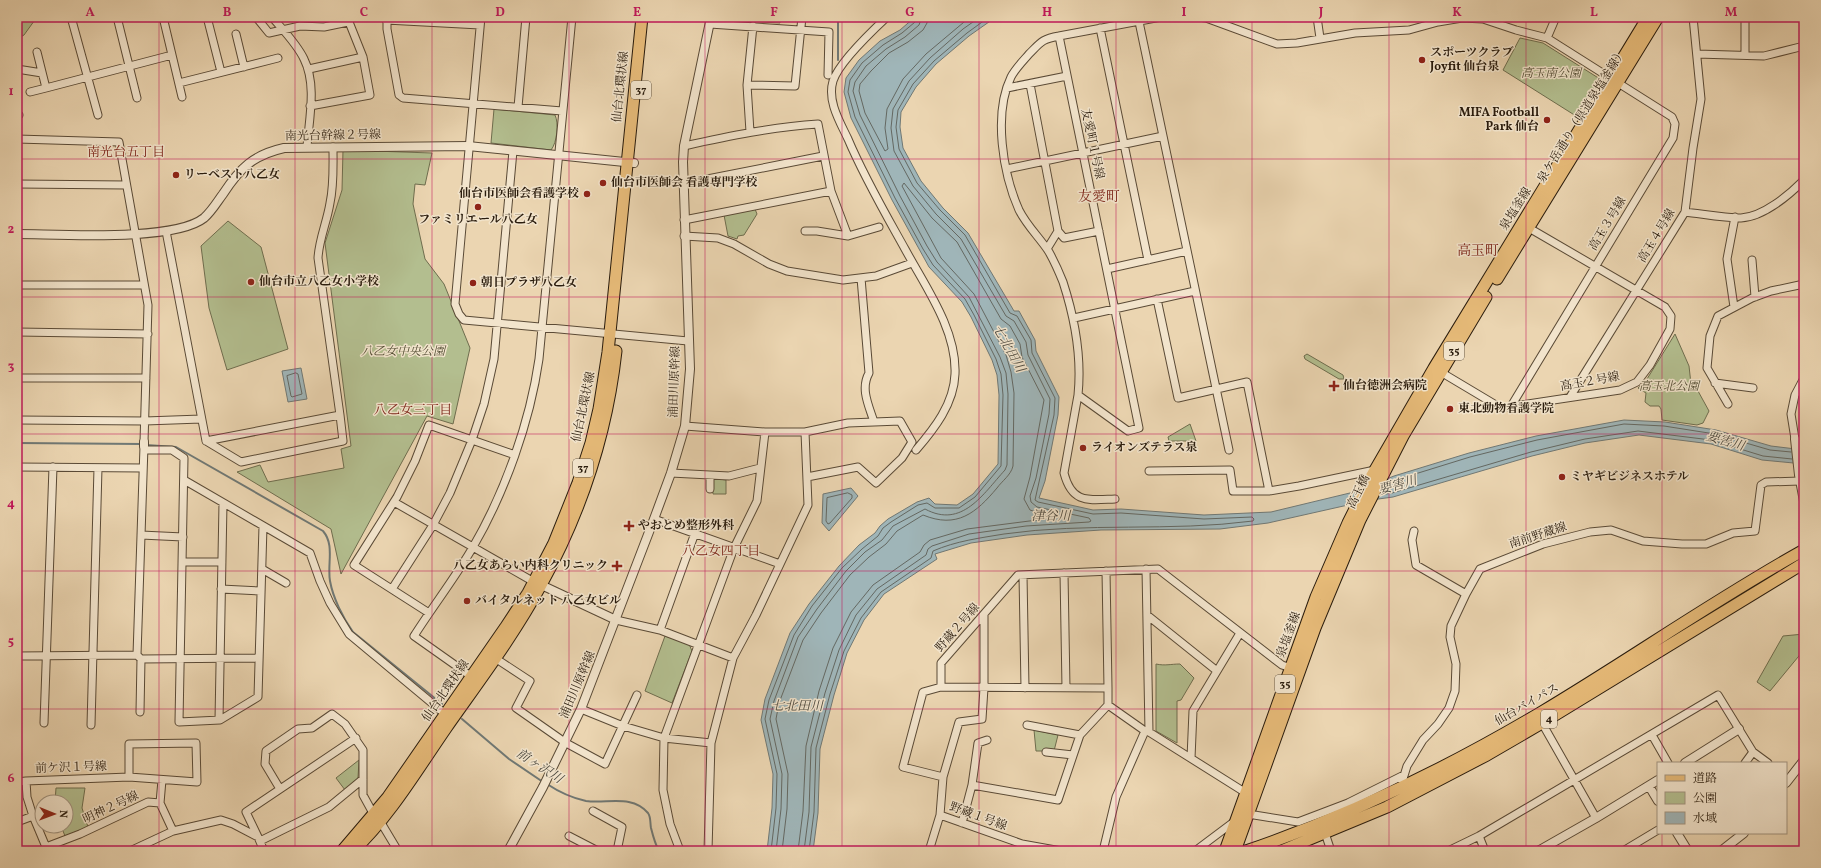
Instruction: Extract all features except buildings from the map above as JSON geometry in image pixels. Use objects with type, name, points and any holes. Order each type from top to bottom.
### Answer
[{"type":"main road","name":"仙台北環状線","points":[[353,851],[495,658],[538,583],[580,502],[592,467],[608,404],[642,17]]},
{"type":"main road","name":"仙台北環状線","points":[[630,163],[648,17]]},
{"type":"main road","name":"泉塩釜線","points":[[1376,474],[1648,17]]},
{"type":"main road","name":"泉ケ岳通り（県道泉塩釜線）","points":[[1438,370],[1529,228],[1611,79],[1658,17]]},
{"type":"main road","name":"高玉橋","points":[[1355,520],[1376,474]]},
{"type":"main road","name":"泉塩釜線","points":[[1225,851],[1246,793],[1295,669],[1316,597],[1355,520]]},
{"type":"main road","name":"仙台バイパス","points":[[1246,851],[1283,839],[1405,780],[1450,763],[1540,713],[1737,589],[1804,550]]},
{"type":"main road","name":"仙台バイパス","points":[[1281,851],[1407,796],[1487,754],[1542,723],[1804,563]]},
{"type":"main road","name":"仙台北環状線","points":[[342,851],[377,818],[388,797],[538,583]]},
{"type":"main road","name":"35","points":[[1235,851],[1295,669]]},
{"type":"street","points":[[71,17],[98,115]]},
{"type":"street","points":[[117,17],[137,98]]},
{"type":"street","points":[[162,17],[182,97]]},
{"type":"street","points":[[208,17],[221,72]]},
{"type":"street","points":[[256,17],[269,32],[300,26],[324,27],[348,20],[363,57],[370,95],[310,106]]},
{"type":"street","points":[[272,17],[304,57],[309,69],[311,86],[307,147]]},
{"type":"street","points":[[481,17],[468,146],[455,304],[459,314],[464,320],[688,341]]},
{"type":"street","points":[[518,107],[526,17]]},
{"type":"street","points":[[472,677],[414,636],[473,547],[497,500],[527,422],[535,391],[572,17]]},
{"type":"street","points":[[747,85],[795,86],[802,17]]},
{"type":"street","points":[[887,17],[862,42],[837,72],[833,81],[832,96],[837,114],[862,173],[946,325],[954,350],[954,385],[945,410],[938,422],[916,450]]},
{"type":"street","points":[[1115,499],[1086,500],[1077,496],[1066,483],[1064,473],[1081,371],[1074,318],[1062,280],[1047,249],[1031,229],[1019,210],[1009,180],[1002,142],[1003,114],[1007,88],[1011,77],[1022,62],[1045,39],[1138,19],[1161,17]]},
{"type":"street","points":[[1198,17],[1206,18],[1277,44],[1297,43],[1355,33],[1409,30],[1438,22],[1462,18],[1483,19],[1546,38],[1611,79]]},
{"type":"street","points":[[1317,17],[1320,38]]},
{"type":"street","points":[[1546,38],[1556,17]]},
{"type":"street","name":"高玉４号線","points":[[1570,397],[1685,212],[1692,148],[1701,99],[1693,17]]},
{"type":"street","points":[[1745,17],[1745,55]]},
{"type":"street","points":[[480,25],[386,19],[399,95],[403,98],[562,111]]},
{"type":"street","points":[[1138,19],[1229,450]]},
{"type":"street","points":[[710,20],[752,26],[829,32],[828,76]]},
{"type":"street","name":"浦田川原幹線","points":[[508,851],[566,743],[581,709],[671,473],[685,426],[690,369],[682,184],[684,146],[710,20]]},
{"type":"street","points":[[750,132],[747,85],[752,26]]},
{"type":"street","points":[[1100,28],[1148,260]]},
{"type":"street","points":[[236,34],[244,67]]},
{"type":"street","name":"友愛町１号線","points":[[1059,36],[1139,428],[1128,431],[1078,395]]},
{"type":"street","points":[[1697,54],[1764,56],[1804,46]]},
{"type":"street","points":[[37,52],[46,88]]},
{"type":"street","points":[[30,92],[172,54]]},
{"type":"street","points":[[309,69],[363,57]]},
{"type":"street","points":[[179,83],[278,58]]},
{"type":"street","points":[[17,69],[42,73]]},
{"type":"street","points":[[1007,88],[1067,76]]},
{"type":"street","name":"高玉３号線","points":[[1510,408],[1673,138],[1675,132],[1675,124],[1667,113],[1611,79]]},
{"type":"street","points":[[1030,84],[1058,231],[1064,238],[1099,230]]},
{"type":"street","points":[[684,146],[750,132],[788,126],[818,124],[831,191],[848,236]]},
{"type":"street","points":[[1007,169],[1162,136]]},
{"type":"street","points":[[17,139],[119,142],[148,305],[141,535],[139,657],[140,712]]},
{"type":"street","name":"南光台幹線２号線","points":[[17,234],[135,234],[166,231],[190,226],[204,218],[212,210],[234,177],[246,165],[256,157],[268,151],[284,148],[468,146],[630,163]]},
{"type":"street","points":[[166,231],[206,441],[241,462],[343,441],[318,258],[319,244],[333,187],[333,147]]},
{"type":"street","points":[[392,589],[433,525],[450,493],[472,440],[490,382],[513,151]]},
{"type":"street","points":[[682,184],[823,156]]},
{"type":"street","points":[[1685,212],[1742,218],[1785,199],[1804,180]]},
{"type":"street","points":[[17,184],[126,185]]},
{"type":"street","points":[[684,220],[831,191]]},
{"type":"street","points":[[1734,307],[1727,259],[1735,217]]},
{"type":"street","points":[[805,231],[818,231],[848,236],[879,227]]},
{"type":"street","name":"高玉２号線","points":[[1438,370],[1501,408],[1510,408],[1620,390],[1637,382],[1650,365],[1670,329],[1671,316],[1665,308],[1529,228]]},
{"type":"street","points":[[1047,249],[1058,231]]},
{"type":"street","points":[[684,236],[718,238],[734,244],[769,264],[787,271],[843,280],[876,276],[912,263]]},
{"type":"street","points":[[1107,269],[1187,251]]},
{"type":"street","points":[[1752,260],[1755,297]]},
{"type":"street","points":[[861,278],[869,373],[865,380],[865,391],[874,422]]},
{"type":"street","points":[[1728,404],[1707,368],[1710,336],[1718,316],[1755,297],[1771,291],[1804,284]]},
{"type":"street","points":[[17,285],[144,285]]},
{"type":"street","points":[[1074,318],[1195,291]]},
{"type":"street","points":[[1156,299],[1178,398],[1247,382],[1269,491]]},
{"type":"street","points":[[17,332],[148,334]]},
{"type":"street","points":[[17,378],[146,378]]},
{"type":"street","points":[[1804,378],[1795,395],[1791,414],[1799,478],[1804,501]]},
{"type":"street","points":[[1715,383],[1753,388]]},
{"type":"street","points":[[206,441],[340,415]]},
{"type":"street","points":[[17,420],[145,421],[201,419]]},
{"type":"street","points":[[685,426],[765,432],[805,432],[848,422],[900,421],[912,442],[902,458],[876,483],[858,466],[807,477]]},
{"type":"street","points":[[428,613],[354,564],[394,502],[415,461],[429,425],[515,455]]},
{"type":"street","points":[[682,851],[679,848],[670,824],[663,790],[664,738],[734,548],[757,501],[765,432]]},
{"type":"street","points":[[708,851],[711,744],[734,658],[808,506],[805,432]]},
{"type":"street","points":[[144,446],[172,450],[184,458],[179,722],[219,720],[258,697],[263,526]]},
{"type":"street","points":[[17,467],[143,468]]},
{"type":"street","points":[[44,722],[53,467]]},
{"type":"street","points":[[91,725],[98,468]]},
{"type":"street","points":[[671,473],[729,476],[760,468]]},
{"type":"street","points":[[1149,471],[1230,470],[1233,490],[1269,491],[1376,474]]},
{"type":"street","points":[[710,476],[710,489]]},
{"type":"street","name":"南前野蔵線","points":[[1405,780],[1407,766],[1423,740],[1438,724],[1449,708],[1455,691],[1456,664],[1450,637],[1451,626],[1466,594],[1480,570],[1543,544],[1590,532],[1611,530],[1643,541],[1706,544],[1733,533],[1755,531],[1761,485],[1766,482],[1799,478]]},
{"type":"street","points":[[184,480],[310,553],[330,603],[349,634],[445,714]]},
{"type":"street","points":[[394,502],[538,583],[616,620],[660,630],[734,658]]},
{"type":"street","points":[[219,720],[223,503]]},
{"type":"street","points":[[654,519],[780,564]]},
{"type":"street","points":[[1414,531],[1412,540],[1416,565],[1466,594]]},
{"type":"street","points":[[660,630],[695,534]]},
{"type":"street","points":[[141,535],[183,537]]},
{"type":"street","points":[[182,562],[222,562]]},
{"type":"street","points":[[1025,688],[1023,575],[1158,568],[1240,634],[1282,665],[1295,669]]},
{"type":"street","points":[[1103,851],[1116,797],[1147,731],[1146,569]]},
{"type":"street","points":[[262,570],[286,583]]},
{"type":"street","points":[[972,786],[1058,800],[1080,735],[1108,705],[1106,571]]},
{"type":"street","points":[[1064,573],[1066,688]]},
{"type":"street","name":"野蔵２号線","points":[[941,687],[941,663],[1018,575],[1023,575]]},
{"type":"street","points":[[221,589],[261,590]]},
{"type":"street","points":[[984,615],[984,688]]},
{"type":"street","points":[[1147,615],[1218,671]]},
{"type":"street","points":[[1191,758],[1193,711],[1240,634]]},
{"type":"street","points":[[17,656],[92,655],[180,658],[259,658]]},
{"type":"street","points":[[495,658],[530,681],[516,708],[566,743],[604,764],[624,726],[637,695]]},
{"type":"street","points":[[943,777],[903,767],[923,692],[941,687],[1108,688]]},
{"type":"street","name":"野蔵１号線","points":[[984,688],[982,719],[958,722],[943,777],[940,815],[1021,848],[1061,851]]},
{"type":"street","points":[[1448,851],[1479,836],[1718,695],[1753,752],[1767,762]]},
{"type":"street","points":[[1108,705],[1246,793]]},
{"type":"street","points":[[581,709],[624,726],[664,738],[711,744]]},
{"type":"street","points":[[280,789],[265,764],[266,751],[298,729],[312,728],[332,714],[345,724],[363,750],[362,795],[398,851]]},
{"type":"street","points":[[1542,723],[1596,818]]},
{"type":"street","points":[[1027,725],[1080,735]]},
{"type":"street","points":[[1687,762],[1739,729]]},
{"type":"street","points":[[1652,735],[1667,762]]},
{"type":"street","points":[[264,851],[246,812],[356,738]]},
{"type":"street","points":[[962,823],[972,786],[978,744],[987,740]]},
{"type":"street","name":"前ケ沢１号線","points":[[33,816],[26,797],[26,781],[129,777],[197,782],[196,743],[129,744],[129,777]]},
{"type":"street","points":[[1046,752],[1073,755]]},
{"type":"street","points":[[1746,762],[1753,752]]},
{"type":"street","points":[[1787,779],[1804,760]]},
{"type":"street","points":[[259,839],[329,807],[363,779]]},
{"type":"street","points":[[162,780],[160,803],[173,831]]},
{"type":"street","points":[[1248,814],[1298,822],[1405,780]]},
{"type":"street","points":[[17,782],[26,781]]},
{"type":"street","points":[[1538,851],[1548,848],[1657,781]]},
{"type":"street","points":[[1649,786],[1657,799]]},
{"type":"street","name":"明神２号線","points":[[33,816],[46,847],[80,834],[148,802],[160,803]]},
{"type":"street","points":[[593,811],[622,827],[617,851]]},
{"type":"street","points":[[929,851],[940,815]]},
{"type":"street","points":[[17,822],[33,816]]},
{"type":"street","points":[[130,851],[173,831],[221,820],[234,824],[259,839]]},
{"type":"street","points":[[1196,851],[1236,820]]},
{"type":"street","points":[[1623,851],[1657,831]]},
{"type":"street","points":[[1325,833],[1331,851]]},
{"type":"street","points":[[1678,834],[1688,851]]},
{"type":"street","points":[[1721,851],[1743,834]]},
{"type":"street","points":[[569,836],[598,851]]},
{"type":"street","points":[[1479,836],[1485,851]]},
{"type":"green space","points":[[17,17],[37,17],[24,35],[17,39]]},
{"type":"green space","points":[[720,17],[780,17],[780,23],[723,20]]},
{"type":"green space","name":"高玉南公園","points":[[1520,38],[1543,43],[1600,79],[1576,116],[1503,70]]},
{"type":"green space","points":[[494,109],[555,115],[557,133],[555,143],[551,150],[491,143]]},
{"type":"green space","name":"八乙女中央公園","points":[[343,150],[432,153],[425,185],[415,184],[413,204],[425,259],[444,284],[470,348],[453,424],[427,416],[341,574],[331,529],[237,472],[260,465],[268,482],[344,468],[341,449],[351,446],[325,243],[342,190]]},
{"type":"green space","points":[[755,209],[757,214],[744,235],[738,236],[737,239],[728,236],[724,215]]},
{"type":"green space","points":[[228,221],[261,247],[288,349],[227,370],[209,308],[201,246]]},
{"type":"green space","name":"高玉北公園","points":[[1675,334],[1689,366],[1691,384],[1698,391],[1709,411],[1703,423],[1697,425],[1662,420],[1661,409],[1659,406],[1650,406],[1645,402],[1646,393],[1638,388],[1647,379]]},
{"type":"green space","points":[[1307,354],[1343,375],[1344,379],[1339,379],[1305,359],[1304,356]]},
{"type":"green space","points":[[1190,424],[1196,441],[1169,441],[1168,437]]},
{"type":"green space","points":[[712,478],[726,480],[726,494],[713,494]]},
{"type":"green space","points":[[1804,634],[1804,652],[1803,651],[1770,691],[1757,682],[1783,636]]},
{"type":"green space","points":[[665,636],[689,644],[692,651],[672,703],[645,691]]},
{"type":"green space","points":[[1156,664],[1180,664],[1194,678],[1181,700],[1177,701],[1177,743],[1156,731]]},
{"type":"green space","points":[[1034,730],[1058,735],[1054,751],[1036,751]]},
{"type":"green space","points":[[359,760],[358,778],[345,790],[336,778]]},
{"type":"green space","points":[[56,788],[85,788],[82,808],[88,827],[74,832],[74,794],[56,794]]},
{"type":"water","name":"七北田川","points":[[915,17],[996,17],[969,36],[936,64],[916,87],[901,112],[900,127],[903,148],[921,181],[943,208],[968,233],[1014,311],[1019,311],[1035,340],[1036,351],[1059,397],[1058,415],[1045,481],[1039,498],[1093,510],[1121,509],[1204,515],[1271,512],[1354,492],[1394,476],[1469,453],[1536,436],[1624,420],[1665,422],[1716,430],[1771,446],[1804,450],[1804,464],[1762,460],[1711,444],[1639,435],[1585,443],[1532,456],[1393,497],[1349,503],[1348,505],[1268,523],[1220,529],[1101,530],[1027,535],[971,543],[935,554],[937,559],[884,594],[864,620],[847,653],[820,749],[818,813],[813,851],[767,851],[772,808],[773,774],[761,720],[765,699],[790,633],[809,604],[839,566],[859,545],[875,533],[888,519],[917,502],[929,498],[935,504],[957,505],[973,494],[998,464],[999,395],[997,375],[992,360],[962,302],[929,267],[892,200],[851,118],[844,92],[846,78],[859,60],[880,41],[900,30]]},
{"type":"water","points":[[301,368],[307,399],[288,402],[282,371]]},
{"type":"water","points":[[851,488],[858,496],[829,531],[822,523],[823,494]]},
{"type":"waterway","points":[[838,17],[838,60]]},
{"type":"waterway","points":[[17,443],[142,444]]},
{"type":"waterway","points":[[146,445],[176,447],[323,531],[327,536],[330,548],[329,575],[333,594],[339,608],[353,632],[442,704]]},
{"type":"waterway","name":"前ヶ沢川","points":[[462,719],[509,759],[543,782]]},
{"type":"waterway","name":"前ヶ沢川","points":[[547,784],[556,790],[581,800],[594,802],[619,801],[642,807],[649,815],[655,843],[659,851]]},
{"type":"place","name":"スポーツクラブ Joyfit 仙台泉","points":[[1422,60]]},
{"type":"place","name":"MIFA Football Park 仙台","points":[[1547,120]]},
{"type":"place","name":"リーベスト八乙女","points":[[176,175]]},
{"type":"place","name":"仙台市医師会 看護専門学校","points":[[603,183]]},
{"type":"place","name":"仙台市医師会看護学校","points":[[587,194]]},
{"type":"place","name":"ファミリエール八乙女","points":[[478,207]]},
{"type":"place","name":"仙台市立八乙女小学校","points":[[251,282]]},
{"type":"place","name":"朝日プラザ八乙女","points":[[473,283]]},
{"type":"place","name":"仙台徳洲会病院","points":[[1334,386]]},
{"type":"place","name":"東北動物看護学院","points":[[1450,409]]},
{"type":"place","name":"ライオンズテラス泉","points":[[1083,448]]},
{"type":"place","name":"ミヤギビジネスホテル","points":[[1562,477]]},
{"type":"place","name":"やおとめ整形外科","points":[[629,526]]},
{"type":"place","name":"八乙女あらい内科クリニック","points":[[617,566]]},
{"type":"place","name":"バイタルネット 八乙女ビル","points":[[467,601]]},
{"type":"district","name":"南光台五丁目","points":[[126,153]]},
{"type":"district","name":"友愛町","points":[[1099,197]]},
{"type":"district","name":"高玉町","points":[[1478,251]]},
{"type":"district","name":"八乙女三丁目","points":[[413,411]]},
{"type":"district","name":"八乙女四丁目","points":[[721,552]]},
{"type":"water label","name":"要害川","points":[[1725,442]]},
{"type":"water label","name":"要害川","points":[[1398,486]]},
{"type":"water label","name":"津谷川","points":[[1051,517]]}]
